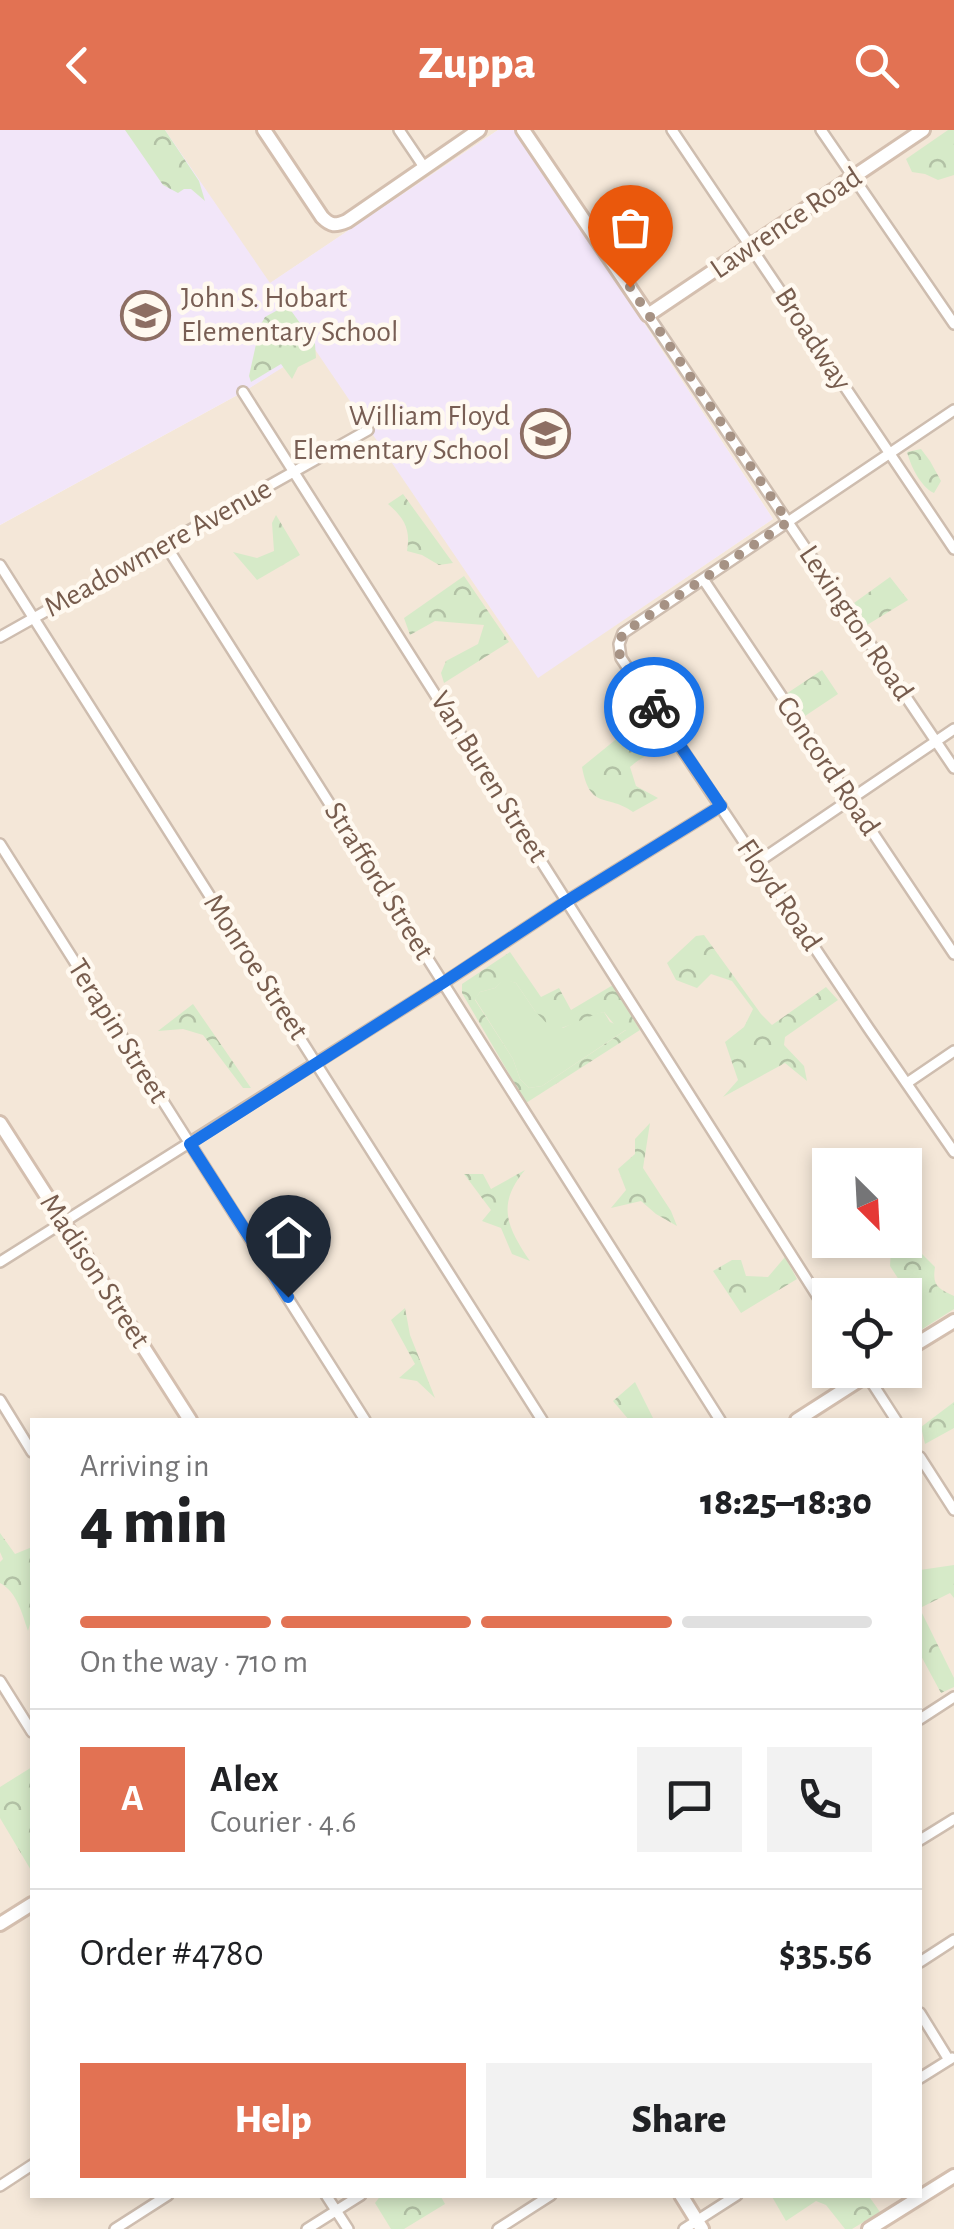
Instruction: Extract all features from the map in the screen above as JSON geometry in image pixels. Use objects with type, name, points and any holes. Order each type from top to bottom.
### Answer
[{"type":"street","points":[[264,130],[322,217],[337,225],[480,130]]},
{"type":"street","points":[[399,130],[424,167]]},
{"type":"street","name":"Lexington Road","points":[[523,130],[954,768]]},
{"type":"street","name":"Broadway","points":[[672,130],[954,549]]},
{"type":"street","points":[[821,130],[954,324]]},
{"type":"street","name":"Lawrence Road","points":[[648,315],[922,130]]},
{"type":"street","name":"Van Buren Street","points":[[243,392],[812,1288]]},
{"type":"street","points":[[702,579],[954,410]]},
{"type":"street","name":"Meadowmere Avenue","points":[[0,636],[368,430]]},
{"type":"street","name":"Strafford Street","points":[[165,544],[719,1418]]},
{"type":"street","name":"Monroe Street","points":[[0,565],[541,1418]]},
{"type":"street","name":"Floyd Road","points":[[702,579],[623,633],[620,658],[954,1152]]},
{"type":"street","name":"Concord Road","points":[[702,579],[954,954]]},
{"type":"street","points":[[758,862],[954,729]]},
{"type":"street","points":[[0,1262],[721,806]]},
{"type":"street","name":"Terapin Street","points":[[0,844],[365,1418]]},
{"type":"street","points":[[906,1084],[954,1052]]},
{"type":"street","name":"Madison Street","points":[[0,1123],[189,1418]]},
{"type":"street","points":[[922,1341],[954,1321]]},
{"type":"street","points":[[800,1418],[845,1388]]},
{"type":"street","points":[[878,1388],[895,1418]]},
{"type":"street","points":[[0,1400],[30,1449]]},
{"type":"street","points":[[922,1460],[954,1510]]},
{"type":"street","points":[[0,1681],[30,1729]]},
{"type":"street","points":[[922,1718],[954,1697]]},
{"type":"street","points":[[922,1839],[954,1819]]},
{"type":"street","points":[[0,1924],[30,1905]]},
{"type":"street","points":[[922,1961],[954,1940]]},
{"type":"street","points":[[922,2017],[952,2058],[922,2077]]},
{"type":"street","points":[[0,2186],[30,2166]]},
{"type":"street","points":[[922,2196],[954,2176]]},
{"type":"street","points":[[115,2229],[163,2198]]},
{"type":"street","points":[[328,2198],[348,2229]]},
{"type":"street","points":[[308,2229],[356,2198]]},
{"type":"street","points":[[498,2229],[546,2198]]},
{"type":"street","points":[[683,2198],[700,2225]]},
{"type":"street","points":[[684,2229],[700,2225],[733,2198]]},
{"type":"street","points":[[869,2229],[919,2198]]},
{"type":"shaded area","name":"William Floyd Elementary School","points":[[0,130],[165,130],[270,283],[498,130],[517,130],[773,519],[538,678],[314,348],[243,392],[0,525]]},
{"type":"shaded area","points":[[165,130],[498,130],[269,284]]},
{"type":"shaded area","points":[[517,130],[954,130],[954,2229],[0,2229],[0,525],[243,392],[314,347],[538,677],[773,519]]},
{"type":"green space","points":[[125,130],[165,130],[199,181],[205,201],[191,189],[178,193],[163,185]]},
{"type":"green space","points":[[948,130],[954,130],[954,175],[938,180],[912,172],[906,159]]},
{"type":"green space","points":[[287,305],[315,344],[316,358],[298,367],[292,379],[281,364],[251,382],[260,326],[265,317]]},
{"type":"green space","points":[[921,449],[941,481],[934,493],[917,476],[907,452]]},
{"type":"green space","points":[[403,494],[453,563],[439,565],[407,551],[405,524],[388,504]]},
{"type":"green space","points":[[276,515],[300,555],[257,580],[233,552],[257,558],[274,551],[272,523]]},
{"type":"green space","points":[[464,576],[509,642],[444,683],[441,673],[446,661],[478,644],[484,625],[435,621],[410,635],[404,618]]},
{"type":"green space","points":[[890,577],[908,600],[867,625],[854,603]]},
{"type":"green space","points":[[822,670],[838,694],[802,718],[786,694]]},
{"type":"green space","points":[[646,715],[671,741],[630,767],[636,786],[658,798],[633,812],[595,796],[582,767]]},
{"type":"green space","points":[[704,935],[772,1025],[826,987],[838,1000],[785,1037],[784,1045],[804,1066],[807,1081],[785,1063],[723,1097],[738,1080],[725,1042],[744,1027],[753,1009],[732,981],[711,974],[697,988],[676,980],[667,963],[696,936]]},
{"type":"green space","points":[[510,952],[541,997],[559,988],[571,1010],[613,985],[640,1030],[526,1103],[462,993],[462,984]],"holes":[[[504,980],[516,983],[553,1030],[604,1012],[618,1029],[626,1030],[542,1086],[529,1088],[475,1000],[480,992],[495,988]]]},
{"type":"green space","points":[[504,979],[516,983],[535,1011],[563,1028],[604,1012],[610,1022],[627,1029],[542,1086],[529,1088],[520,1079],[513,1059],[475,999]]},
{"type":"green space","points":[[193,1004],[251,1088],[243,1088],[203,1035],[183,1029],[158,1031]]},
{"type":"green space","points":[[650,1123],[643,1168],[677,1226],[641,1201],[611,1208],[626,1190],[618,1169],[635,1154],[635,1139]]},
{"type":"green space","points":[[525,1170],[510,1194],[508,1216],[530,1261],[512,1254],[501,1228],[482,1221],[491,1210],[464,1174],[483,1174],[491,1189]]},
{"type":"green space","points":[[922,1254],[935,1267],[935,1282],[954,1296],[954,1309],[922,1329],[922,1278],[898,1278],[890,1266],[890,1258],[922,1258]]},
{"type":"green space","points":[[785,1257],[797,1279],[741,1313],[713,1271],[732,1260],[741,1260],[746,1276],[768,1277]]},
{"type":"green space","points":[[405,1308],[410,1335],[435,1398],[417,1381],[399,1378],[415,1364],[391,1320]]},
{"type":"green space","points":[[635,1382],[653,1418],[627,1418],[613,1401]]},
{"type":"green space","points":[[954,1402],[954,1428],[925,1444],[922,1426]]},
{"type":"green space","points":[[0,1533],[15,1554],[30,1548],[28,1631],[15,1597],[0,1583]]},
{"type":"green space","points":[[954,1565],[954,1598],[950,1593],[922,1607],[922,1570]]},
{"type":"green space","points":[[922,1613],[954,1678],[954,1687],[941,1693],[922,1658]]},
{"type":"green space","points":[[30,1768],[30,1869],[0,1818],[0,1787]]},
{"type":"green space","points":[[379,2198],[442,2198],[445,2204],[404,2229],[391,2229],[375,2203]]},
{"type":"green space","points":[[773,2198],[870,2198],[880,2212],[852,2229],[845,2229],[826,2205],[816,2201],[786,2221]]},
{"type":"way so far","points":[[630,287],[788,522],[623,633],[620,658],[654,707]]},
{"type":"place","name":"John S. Hobart Elementary School","points":[[146,315]]},
{"type":"place","name":"William Floyd Elementary School","points":[[545,433]]},
{"type":"route","points":[[288,1297],[190,1144],[721,806],[654,707]]}]
